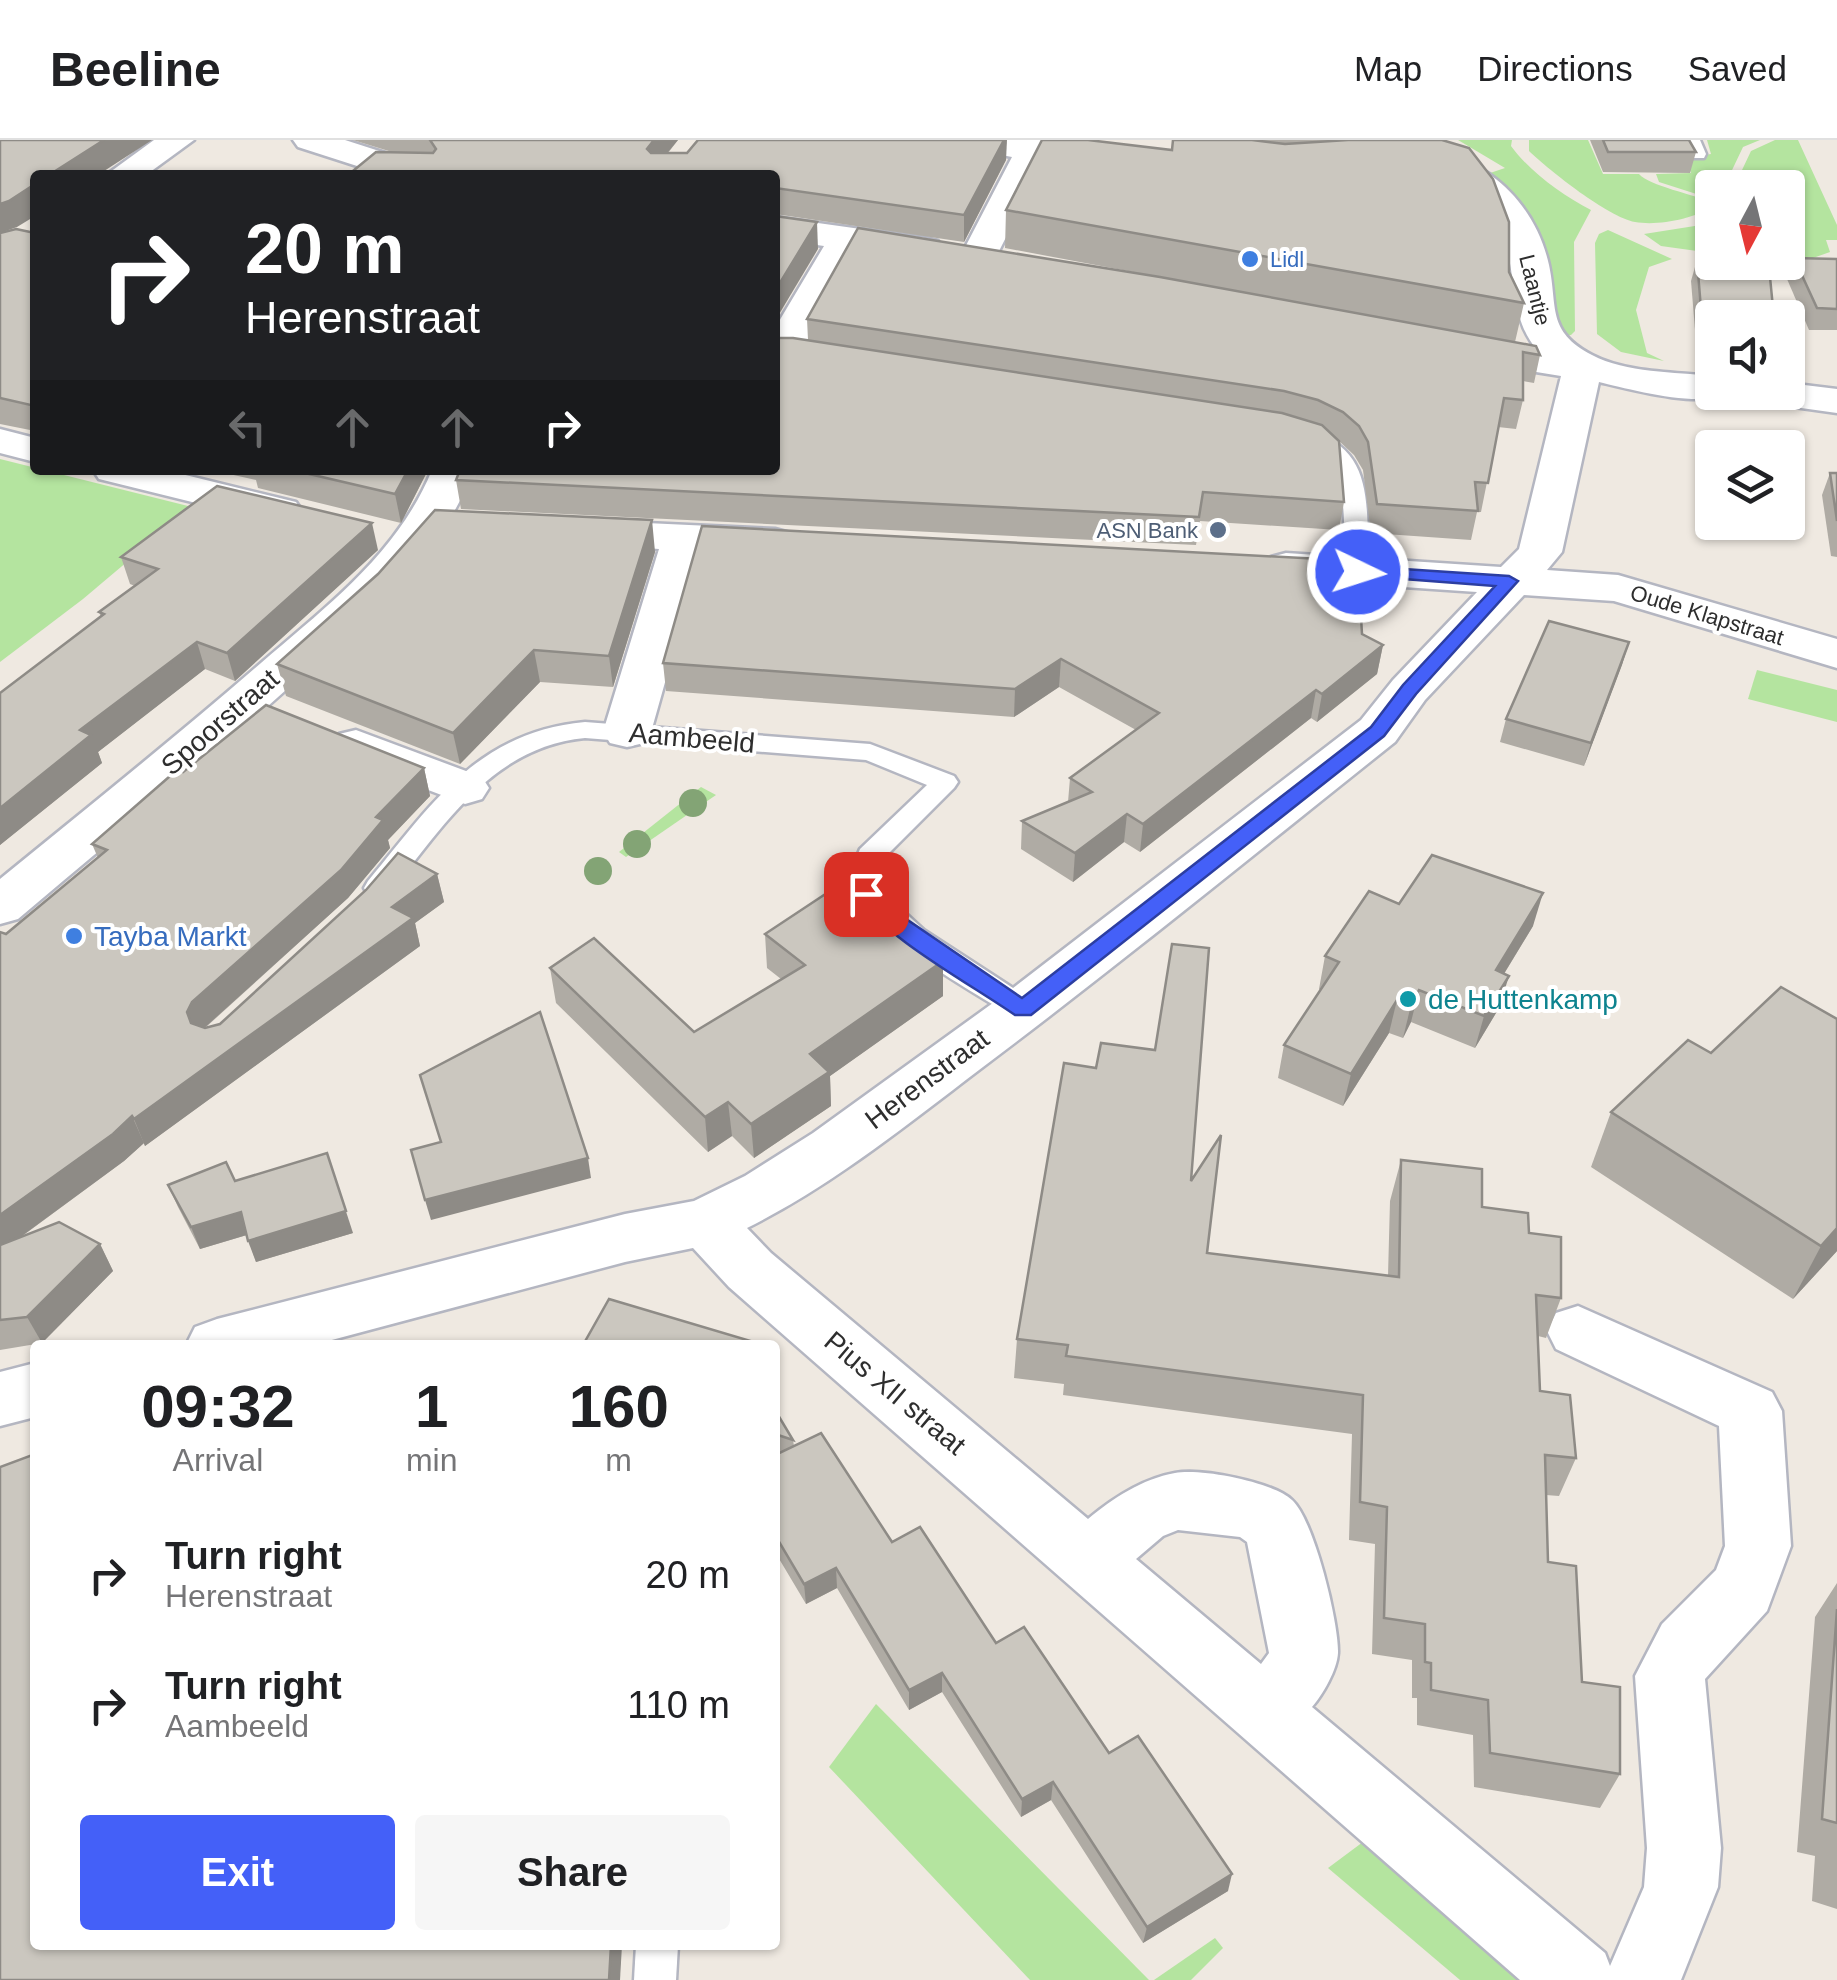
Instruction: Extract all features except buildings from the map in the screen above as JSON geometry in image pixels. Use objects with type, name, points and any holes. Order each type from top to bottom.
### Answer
[{"type":"street","points":[[310,140],[404,170]]},
{"type":"street","points":[[971,140],[1040,143],[1056,154],[1143,156]]},
{"type":"street","points":[[978,257],[1040,143]]},
{"type":"street","points":[[122,160],[166,146]]},
{"type":"street","name":"Laantje","points":[[1414,156],[1476,176],[1492,190],[1519,232],[1530,264],[1536,317],[1542,332],[1559,350],[1583,366]]},
{"type":"street","points":[[780,229],[1016,263]]},
{"type":"street","points":[[792,354],[805,306],[848,238]]},
{"type":"street","points":[[1424,340],[1538,363],[1583,366],[1640,380],[1695,386]]},
{"type":"street","points":[[1509,581],[1540,552],[1583,366]]},
{"type":"street","points":[[1805,397],[1837,401]]},
{"type":"street","points":[[0,440],[30,449]]},
{"type":"street","points":[[135,475],[320,520]]},
{"type":"street","name":"Spoorstraat","points":[[0,906],[246,701],[366,592],[421,531],[446,494],[452,475]]},
{"type":"street","points":[[546,531],[818,544]]},
{"type":"street","points":[[627,732],[648,647],[684,539]]},
{"type":"street","name":"Oude Klapstraat","points":[[1245,564],[1618,588],[1837,654]]},
{"type":"street","name":"Herenstraat","points":[[235,1340],[625,1238],[705,1222],[766,1192],[833,1149],[1023,1009],[1378,731],[1509,581]]},
{"type":"street","points":[[246,701],[465,788]]},
{"type":"street","name":"Pius XII straat","points":[[705,1222],[750,1270],[1578,1980]]},
{"type":"street","points":[[1578,1330],[1750,1411],[1758,1546],[1743,1589],[1686,1646],[1670,1676],[1684,1848],[1680,1887],[1644,1980]]},
{"type":"street","points":[[0,1399],[30,1391]]},
{"type":"street","points":[[1089,1559],[1140,1515],[1176,1501],[1253,1510],[1270,1522],[1280,1541],[1303,1636],[1304,1657],[1296,1674],[1264,1712]]},
{"type":"lane","points":[[1279,430],[1319,440],[1342,454],[1349,467],[1358,572]]},
{"type":"lane","name":"Aambeeld","points":[[361,908],[465,788],[509,752],[542,736],[586,730],[627,732],[870,752],[945,782],[870,856],[862,870],[866,894],[889,918],[1023,1009]]},
{"type":"lane","points":[[655,1980],[657,1950]]},
{"type":"green space","points":[[1458,140],[1512,140],[1511,146],[1537,174],[1591,210],[1574,242],[1575,331],[1571,335],[1563,336],[1487,174],[1505,168]]},
{"type":"green space","points":[[1529,140],[1588,140],[1603,174],[1639,174],[1695,197],[1695,215],[1644,223],[1624,218],[1595,203],[1529,151]]},
{"type":"green space","points":[[1707,140],[1760,140],[1743,147],[1732,170],[1695,170],[1695,194],[1659,182],[1656,174],[1691,173],[1685,158],[1711,154]]},
{"type":"green space","points":[[1775,140],[1798,140],[1837,225],[1837,240],[1826,240],[1830,252],[1805,258],[1805,170],[1742,170],[1751,151]]},
{"type":"green space","points":[[1695,226],[1695,251],[1661,246],[1644,234]]},
{"type":"green space","points":[[1608,230],[1672,259],[1649,267],[1636,310],[1647,353],[1664,361],[1621,352],[1597,334],[1595,243],[1599,234]]},
{"type":"green space","points":[[0,459],[30,466],[30,475],[64,475],[192,507],[83,599],[0,662]]},
{"type":"green space","points":[[1757,670],[1837,690],[1837,722],[1748,699]]},
{"type":"green space","points":[[701,787],[716,795],[626,857],[619,852]]},
{"type":"green space","points":[[876,1704],[1149,1980],[1030,1980],[829,1767]]},
{"type":"green space","points":[[1367,1839],[1532,1980],[1460,1980],[1328,1868]]},
{"type":"green space","points":[[1215,1938],[1223,1948],[1191,1980],[1154,1980]]},
{"type":"place","name":"Lidl","points":[[1250,259]]},
{"type":"place","name":"ASN Bank","points":[[1218,530]]},
{"type":"place","name":"Tayba Markt","points":[[74,936]]},
{"type":"place","name":"de Huttenkamp","points":[[1408,999]]},
{"type":"route","points":[[866,894],[889,918],[1023,1009],[1378,731],[1509,581],[1358,572]]}]
